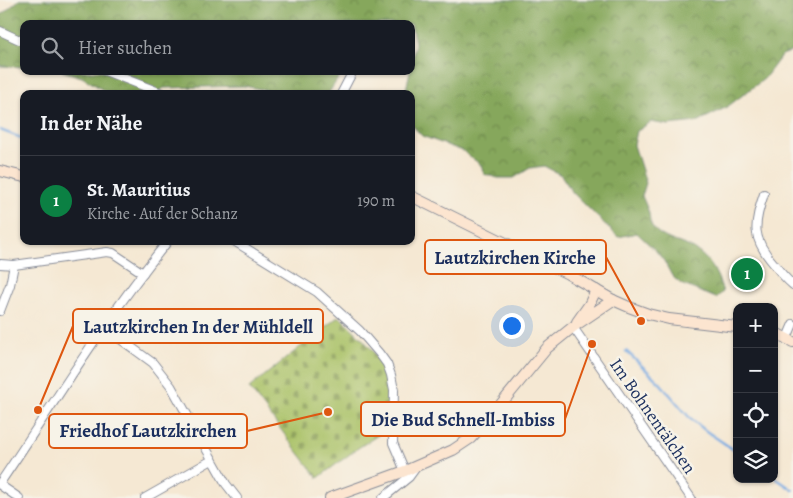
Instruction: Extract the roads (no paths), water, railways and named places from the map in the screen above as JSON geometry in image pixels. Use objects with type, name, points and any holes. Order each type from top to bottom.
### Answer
[{"type":"main road","points":[[0,171],[20,176]]},
{"type":"main road","points":[[415,198],[568,274],[613,300],[660,317],[690,323],[733,327]]},
{"type":"main road","points":[[573,327],[589,305],[596,290]]},
{"type":"main road","points":[[330,498],[405,472],[453,450],[471,438],[537,359],[573,327],[613,300]]},
{"type":"main road","points":[[778,334],[790,340]]},
{"type":"street","points":[[0,31],[20,40]]},
{"type":"street","points":[[115,75],[154,90]]},
{"type":"street","points":[[343,90],[351,75]]},
{"type":"street","points":[[764,194],[757,217],[758,238],[764,253],[793,285]]},
{"type":"street","points":[[19,498],[0,484],[105,328],[165,245]]},
{"type":"street","points":[[241,245],[317,292],[360,331],[379,353],[391,375],[394,390],[393,443],[405,472]]},
{"type":"street","points":[[0,264],[14,265],[107,252],[118,256],[143,273]]},
{"type":"street","points":[[0,311],[10,285],[14,265]]},
{"type":"street","points":[[790,340],[793,324]]},
{"type":"street","name":"Im Bohnentälchen","points":[[573,327],[691,498]]},
{"type":"street","points":[[105,328],[143,354],[161,373],[226,484],[237,498]]},
{"type":"street","points":[[146,498],[212,460]]},
{"type":"street","points":[[384,498],[410,477],[416,466]]},
{"type":"waterway","points":[[0,130],[20,138]]},
{"type":"waterway","points":[[626,351],[660,383],[689,417],[733,449]]},
{"type":"waterway","points":[[778,480],[793,490]]},
{"type":"place","name":"St. Mauritius","points":[[747,274]]},
{"type":"place","name":"Lautzkirchen Kirche","points":[[641,321]]},
{"type":"place","name":"Die Bud Schnell-Imbiss","points":[[592,344]]},
{"type":"place","name":"Lautzkirchen In der Mühldell","points":[[38,410]]},
{"type":"place","name":"Friedhof Lautzkirchen","points":[[328,412]]}]
